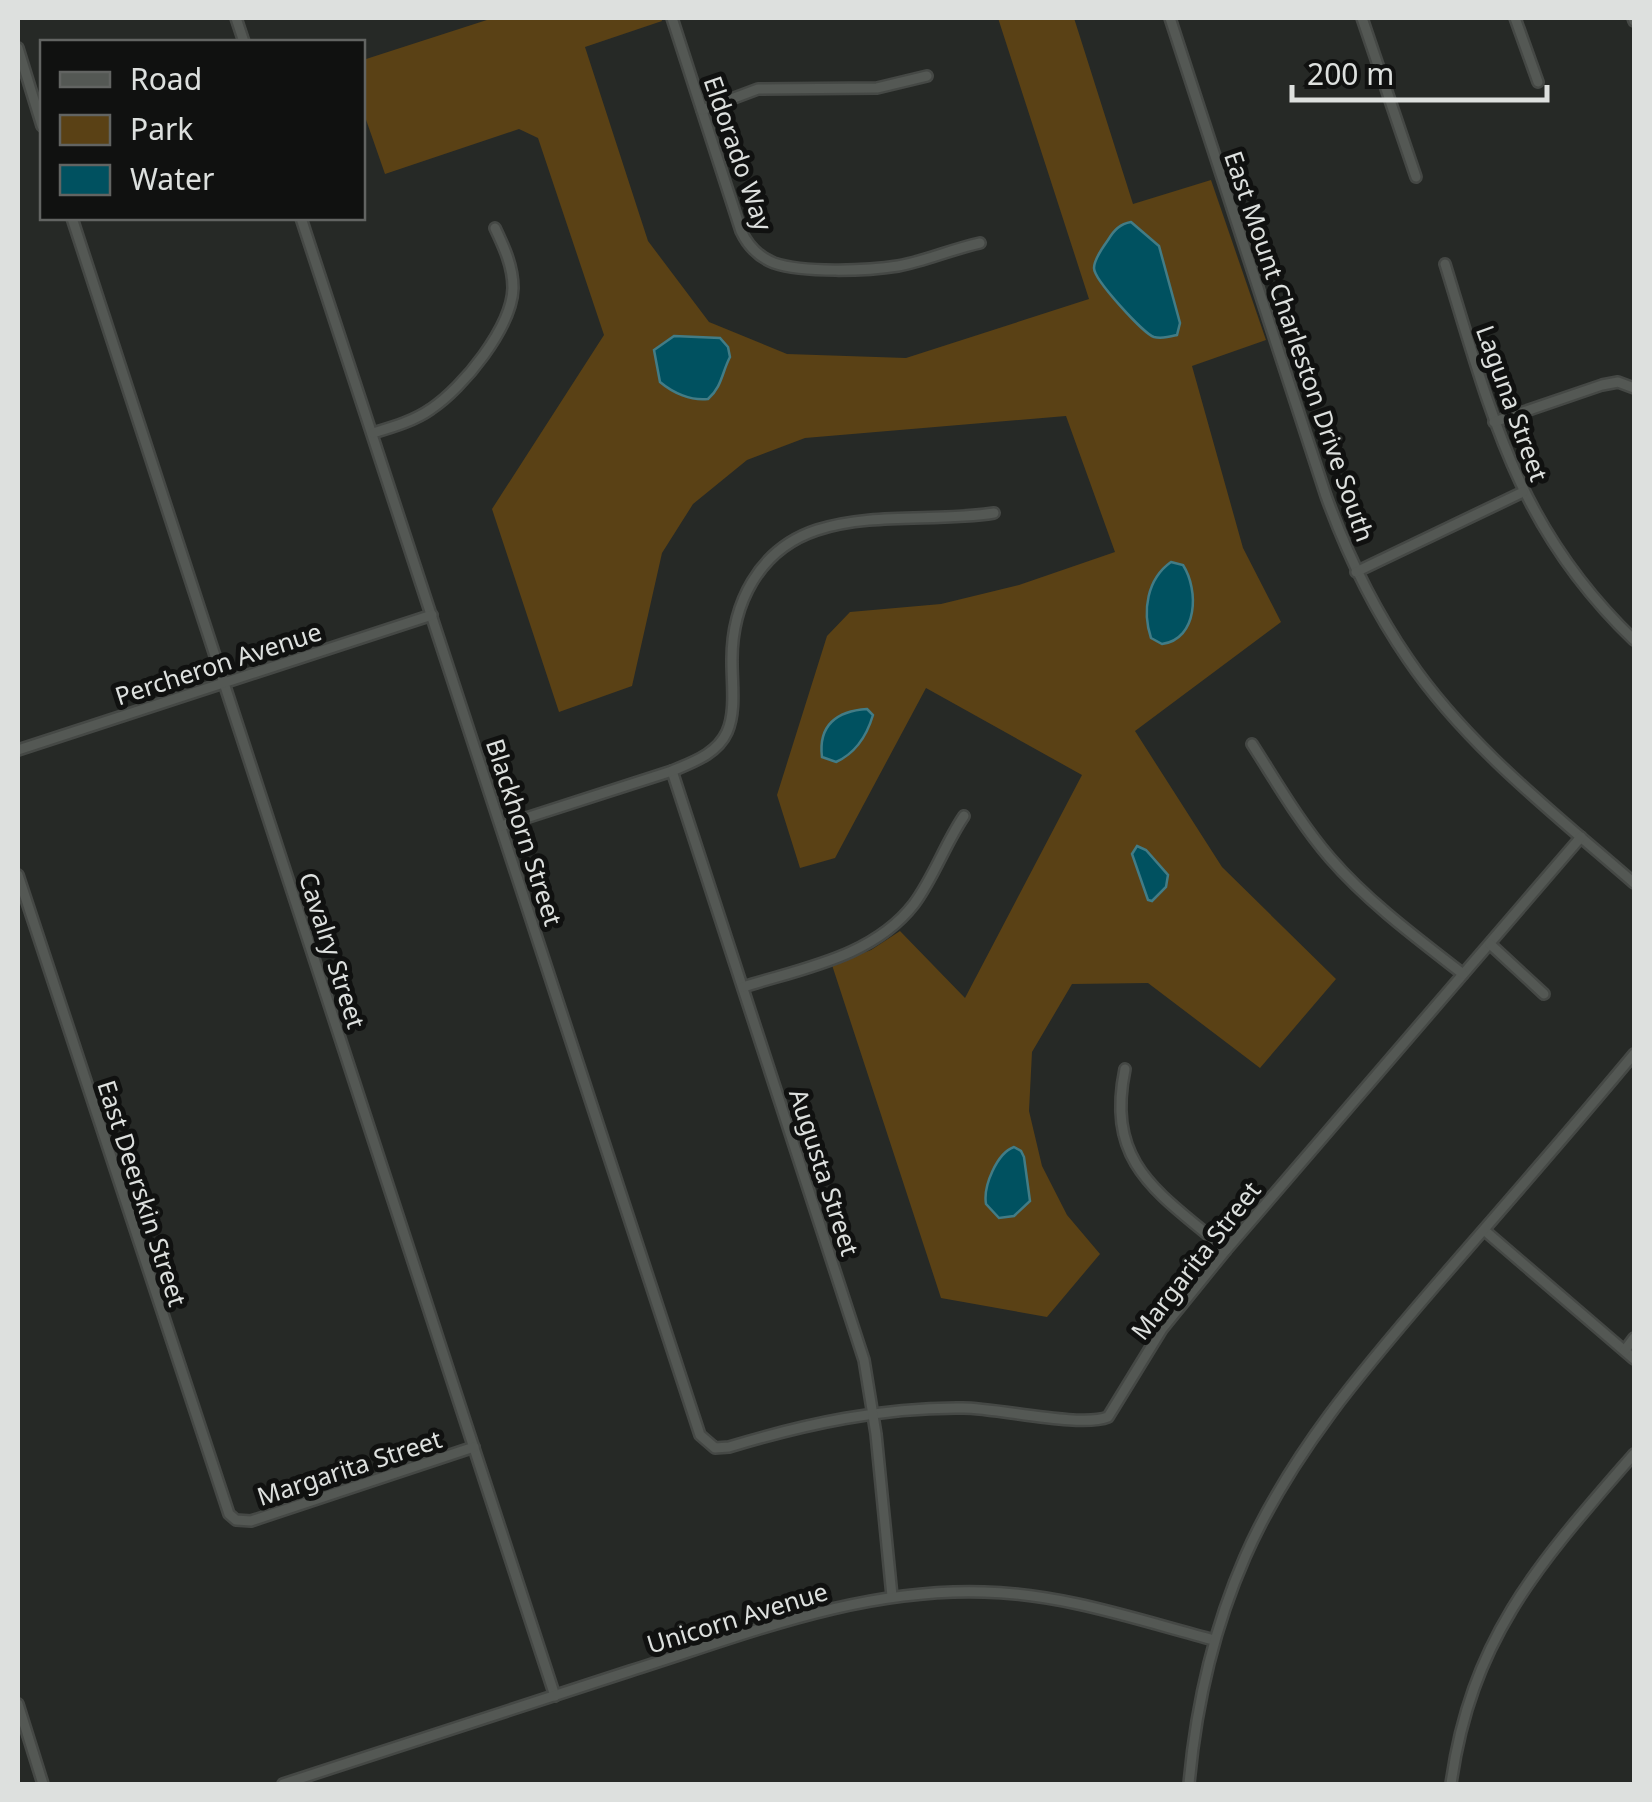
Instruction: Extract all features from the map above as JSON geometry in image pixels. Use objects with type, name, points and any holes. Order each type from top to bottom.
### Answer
[{"type":"street","name":"Eldorado Way","points":[[672,18],[741,232],[754,251],[773,262],[803,268],[876,268],[980,243]]},
{"type":"street","name":"East Mount Charleston Drive South","points":[[1170,18],[1326,496],[1356,572],[1392,634],[1437,697],[1513,775],[1634,884]]},
{"type":"street","points":[[1362,18],[1416,177]]},
{"type":"street","points":[[1515,18],[1538,82]]},
{"type":"street","points":[[18,48],[40,120]]},
{"type":"street","points":[[702,110],[758,89],[894,86],[927,76]]},
{"type":"street","name":"Cavalry Street","points":[[73,220],[555,1696]]},
{"type":"street","name":"Blackhorn Street","points":[[302,220],[700,1435],[705,1442],[720,1448]]},
{"type":"street","points":[[373,434],[407,422],[446,398],[505,322],[513,285],[506,250],[495,228]]},
{"type":"street","name":"Laguna Street","points":[[1445,264],[1494,422],[1523,492],[1568,567],[1634,640]]},
{"type":"street","points":[[1494,422],[1602,385],[1618,382],[1634,388]]},
{"type":"street","points":[[1356,572],[1523,492]]},
{"type":"street","points":[[501,826],[672,771],[708,754],[726,733],[739,608],[758,571],[777,553],[815,531],[841,524],[994,513]]},
{"type":"street","name":"Percheron Avenue","points":[[18,750],[432,614]]},
{"type":"street","points":[[1252,744],[1302,822],[1332,860],[1463,974]]},
{"type":"street","name":"Augusta Street","points":[[672,771],[864,1360],[874,1414],[892,1596]]},
{"type":"street","points":[[743,987],[840,957],[879,938],[914,904],[964,816]]},
{"type":"street","name":"Margarita Street","points":[[720,1448],[809,1424],[874,1414],[961,1408],[1092,1421],[1108,1417],[1162,1329],[1226,1250],[1581,837]]},
{"type":"street","name":"East Deerskin Street","points":[[18,875],[224,1506],[236,1520]]},
{"type":"street","points":[[1490,944],[1544,994]]},
{"type":"street","points":[[1190,1784],[1198,1712],[1214,1640],[1246,1555],[1292,1468],[1405,1321],[1634,1054]]},
{"type":"street","points":[[1125,1069],[1120,1119],[1130,1157],[1164,1197],[1226,1250]]},
{"type":"street","points":[[1484,1230],[1634,1358]]},
{"type":"street","points":[[1625,1350],[1634,1338]]},
{"type":"street","name":"Margarita Street","points":[[236,1520],[251,1521],[474,1447]]},
{"type":"street","points":[[1450,1784],[1468,1704],[1500,1624],[1528,1580],[1634,1454]]},
{"type":"street","name":"Unicorn Avenue","points":[[283,1784],[740,1634],[830,1608],[892,1596],[949,1592],[1023,1594],[1064,1600],[1214,1640]]},
{"type":"street","points":[[18,1704],[43,1784]]},
{"type":"street","points":[[329,1770],[334,1784]]},
{"type":"green space","points":[[493,18],[661,18],[662,21],[585,47],[648,241],[709,322],[787,354],[906,358],[1089,299],[998,18],[1074,18],[1133,204],[1211,180],[1266,340],[1192,366],[1243,548],[1281,622],[1135,731],[1222,867],[1336,979],[1260,1068],[1148,983],[1072,984],[1032,1052],[1029,1111],[1042,1166],[1067,1215],[1100,1254],[1047,1317],[941,1298],[832,965],[871,950],[900,931],[965,998],[1082,775],[926,688],[835,858],[800,868],[777,795],[827,636],[850,612],[941,604],[1019,585],[1115,552],[1066,416],[805,438],[747,460],[693,504],[662,553],[632,686],[559,712],[492,509],[604,335],[538,138],[519,129],[385,174],[365,117],[365,59]]},
{"type":"water","points":[[1131,222],[1159,246],[1180,323],[1177,335],[1160,338],[1149,334],[1120,306],[1096,274],[1094,264],[1104,246],[1118,228]]},
{"type":"water","points":[[674,336],[720,338],[728,347],[730,357],[708,399],[682,395],[660,382],[654,350]]},
{"type":"water","points":[[1171,562],[1183,565],[1188,575],[1192,612],[1183,633],[1162,644],[1151,638],[1147,607],[1156,577]]},
{"type":"water","points":[[867,709],[873,715],[855,748],[836,762],[822,757],[823,736],[832,722],[847,713]]},
{"type":"water","points":[[1137,846],[1146,850],[1168,875],[1166,887],[1152,901],[1148,900],[1132,854]]},
{"type":"water","points":[[1014,1147],[1024,1157],[1030,1201],[1014,1216],[999,1218],[986,1204],[987,1188],[997,1163]]}]
